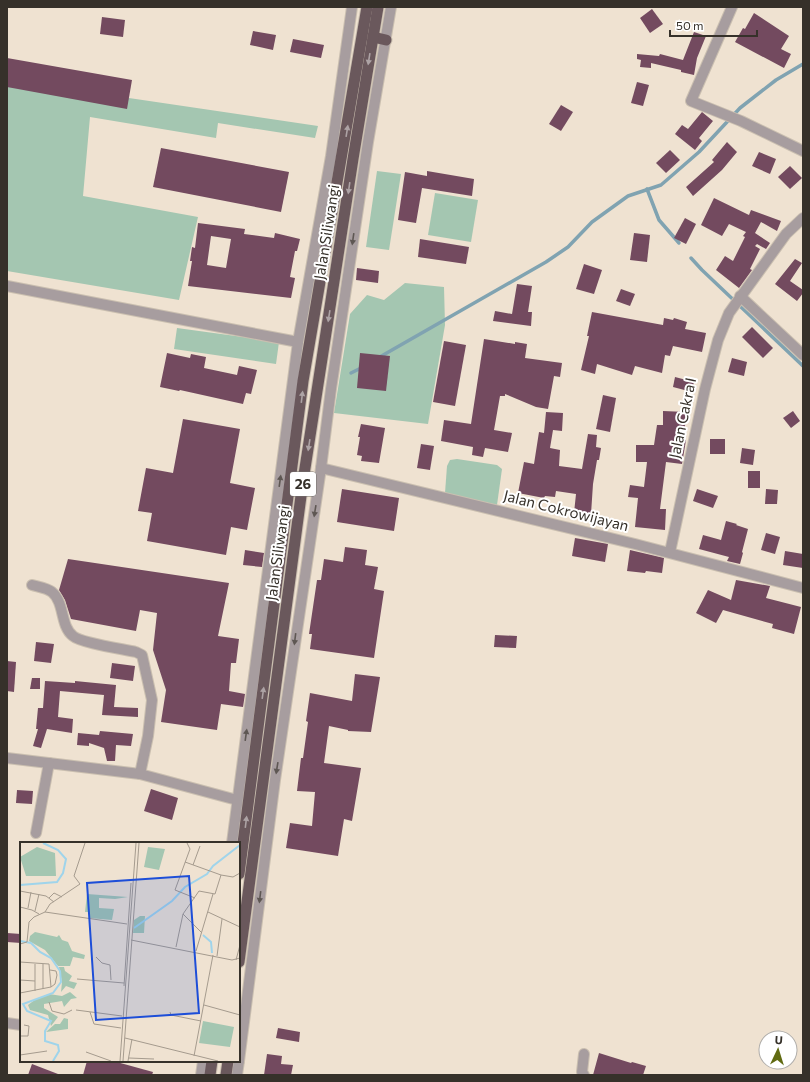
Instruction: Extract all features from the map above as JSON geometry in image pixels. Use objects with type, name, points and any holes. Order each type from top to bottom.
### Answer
[{"type":"highway","name":"Jalan Siliwangi","points":[[240,940],[243,876],[304,381],[367,7]]},
{"type":"highway","name":"Jalan Siliwangi","points":[[243,876],[303,481],[378,7]]},
{"type":"highway","points":[[373,37],[386,40]]},
{"type":"highway","points":[[210,1075],[212,1062]]},
{"type":"highway","points":[[226,1075],[228,1062]]},
{"type":"street","points":[[232,842],[298,342],[331,156],[352,7]]},
{"type":"street","points":[[240,1053],[274,785],[321,468],[331,388],[368,142],[392,7]]},
{"type":"street","points":[[732,7],[691,101],[741,121],[803,151]]},
{"type":"street","name":"Jalan Cakra I","points":[[670,552],[704,388],[718,340],[729,313],[739,297],[786,234],[803,218]]},
{"type":"street","points":[[7,286],[298,342]]},
{"type":"street","points":[[739,297],[803,355]]},
{"type":"street","name":"Jalan Cokrowijayan","points":[[321,468],[670,552],[803,588]]},
{"type":"street","points":[[32,585],[50,591],[56,596],[67,629],[74,637],[136,652],[142,655],[152,700],[148,736],[140,774]]},
{"type":"street","points":[[7,758],[140,774],[237,800]]},
{"type":"street","points":[[36,832],[49,763]]},
{"type":"street","points":[[7,1022],[20,1025]]},
{"type":"street","points":[[584,1054],[582,1072],[584,1075]]},
{"type":"street","points":[[201,1075],[203,1062]]},
{"type":"street","points":[[237,1075],[239,1062]]},
{"type":"green space","points":[[7,80],[318,126],[315,138],[218,123],[216,138],[90,117],[83,196],[198,217],[179,300],[7,271]]},
{"type":"green space","points":[[377,171],[401,174],[389,250],[366,247]]},
{"type":"green space","points":[[435,193],[478,200],[471,242],[428,235]]},
{"type":"green space","points":[[405,283],[444,287],[445,325],[428,424],[334,413],[350,314],[367,295],[384,300]]},
{"type":"green space","points":[[177,328],[279,342],[276,364],[174,349]]},
{"type":"green space","points":[[457,459],[497,465],[502,469],[497,505],[445,493],[447,466],[450,460]]},
{"type":"building","points":[[652,9],[663,24],[650,33],[640,18]]},
{"type":"building","points":[[754,13],[789,36],[781,49],[791,54],[784,68],[735,42],[743,28],[745,29]]},
{"type":"building","points":[[102,17],[125,20],[123,37],[100,34]]},
{"type":"building","points":[[253,31],[276,35],[273,50],[250,45]]},
{"type":"building","points":[[694,32],[706,36],[697,58],[694,75],[681,72],[681,70],[651,63],[651,68],[640,67],[641,60],[637,59],[637,54],[659,56],[660,54],[683,60]]},
{"type":"building","points":[[293,39],[324,45],[321,58],[290,52]]},
{"type":"building","points":[[7,58],[132,80],[127,109],[7,87]]},
{"type":"building","points":[[637,82],[649,85],[643,106],[631,103]]},
{"type":"building","points":[[561,105],[573,112],[561,131],[549,124]]},
{"type":"building","points":[[702,112],[713,121],[699,138],[702,141],[695,150],[675,134],[682,125],[688,129]]},
{"type":"building","points":[[727,142],[737,152],[722,170],[693,196],[686,187],[714,162],[712,160]]},
{"type":"building","points":[[161,148],[289,172],[281,212],[153,187]]},
{"type":"building","points":[[670,150],[680,160],[666,173],[656,163]]},
{"type":"building","points":[[759,152],[776,159],[770,174],[752,166]]},
{"type":"building","points":[[790,166],[802,178],[790,189],[778,177]]},
{"type":"building","points":[[427,171],[474,179],[472,196],[422,188],[416,223],[398,220],[405,172],[427,176]]},
{"type":"building","points":[[714,198],[749,215],[751,210],[781,221],[777,231],[761,222],[755,233],[770,243],[766,249],[757,244],[755,246],[760,249],[750,269],[752,270],[739,288],[716,270],[725,256],[733,261],[746,232],[729,224],[722,236],[701,225]]},
{"type":"building","points":[[685,218],[696,224],[686,244],[674,238]]},
{"type":"building","points":[[198,223],[245,229],[244,234],[274,238],[275,233],[300,239],[297,251],[295,251],[290,277],[295,278],[291,298],[188,286],[192,261],[190,261],[192,247],[195,248]],"holes":[[[211,236],[231,239],[226,268],[207,265]]]},
{"type":"building","points":[[634,233],[650,235],[647,262],[630,260]]},
{"type":"building","points":[[420,239],[469,247],[466,264],[418,257]]},
{"type":"building","points":[[795,259],[802,263],[790,281],[803,290],[803,293],[797,301],[775,284]]},
{"type":"building","points":[[584,264],[602,270],[594,294],[576,289]]},
{"type":"building","points":[[357,268],[379,271],[378,283],[356,280]]},
{"type":"building","points":[[517,284],[532,286],[528,312],[532,312],[531,326],[493,321],[495,311],[512,314]]},
{"type":"building","points":[[621,289],[635,294],[630,306],[616,301]]},
{"type":"building","points":[[592,312],[663,325],[664,318],[673,320],[674,318],[687,322],[685,329],[706,333],[702,352],[673,346],[670,356],[665,355],[662,373],[635,366],[632,375],[597,364],[595,374],[581,370],[589,336],[587,336]]},
{"type":"building","points":[[752,327],[773,348],[763,358],[742,337]]},
{"type":"building","points":[[484,339],[515,344],[515,342],[527,344],[525,358],[562,363],[560,377],[554,376],[548,409],[536,407],[505,394],[505,396],[500,396],[494,430],[512,433],[508,452],[485,448],[483,457],[472,455],[473,447],[441,441],[444,420],[471,424]]},
{"type":"building","points":[[444,341],[466,345],[455,406],[433,402]]},
{"type":"building","points":[[167,353],[190,358],[191,354],[206,357],[204,368],[237,375],[239,366],[257,370],[251,394],[246,393],[243,404],[160,387]]},
{"type":"building","points":[[360,353],[390,356],[386,391],[357,388]]},
{"type":"building","points":[[732,358],[747,362],[744,376],[728,372]]},
{"type":"building","points":[[675,377],[694,382],[692,392],[673,387]]},
{"type":"building","points":[[603,395],[616,398],[610,432],[596,429]]},
{"type":"building","points":[[663,411],[686,412],[684,440],[686,440],[682,464],[666,462],[660,509],[666,509],[665,530],[635,527],[638,498],[628,497],[630,485],[644,487],[647,462],[636,462],[636,445],[654,445],[657,425],[663,425]]},
{"type":"building","points":[[793,411],[800,421],[791,428],[783,418]]},
{"type":"building","points":[[546,412],[563,413],[562,431],[553,430],[550,448],[560,450],[559,466],[582,469],[588,434],[597,435],[596,447],[601,448],[599,460],[597,460],[593,484],[591,514],[574,513],[576,494],[556,491],[555,497],[545,496],[544,498],[518,493],[524,462],[534,464],[539,432],[544,433]]},
{"type":"building","points":[[183,419],[240,429],[230,483],[255,488],[247,530],[231,527],[226,555],[147,541],[152,513],[138,511],[146,468],[173,473]]},
{"type":"building","points":[[361,424],[385,428],[379,463],[361,461],[362,456],[357,455],[360,437],[358,437]]},
{"type":"building","points":[[710,439],[725,439],[725,454],[710,454]]},
{"type":"building","points":[[421,444],[434,446],[430,470],[417,468]]},
{"type":"building","points":[[742,448],[755,450],[753,465],[740,463]]},
{"type":"building","points":[[748,471],[760,471],[760,488],[748,488]]},
{"type":"building","points":[[342,489],[399,498],[394,531],[337,522]]},
{"type":"building","points":[[697,489],[718,496],[713,508],[693,501]]},
{"type":"building","points":[[766,489],[778,490],[777,504],[765,504]]},
{"type":"building","points":[[726,521],[748,529],[740,564],[727,561],[729,557],[699,549],[703,535],[721,540]]},
{"type":"building","points":[[766,533],[780,537],[775,554],[761,550]]},
{"type":"building","points":[[575,538],[608,544],[605,562],[572,556]]},
{"type":"building","points":[[345,547],[367,550],[365,565],[378,567],[374,589],[384,591],[374,658],[310,649],[312,634],[309,634],[317,580],[321,580],[324,559],[343,562]]},
{"type":"building","points":[[245,550],[264,553],[262,567],[243,565]]},
{"type":"building","points":[[630,550],[664,558],[662,573],[627,571]]},
{"type":"building","points":[[785,551],[803,554],[803,568],[783,565]]},
{"type":"building","points":[[68,559],[229,583],[218,636],[239,639],[236,663],[231,663],[229,691],[245,694],[243,707],[221,704],[217,730],[161,722],[166,690],[153,650],[157,613],[140,610],[136,631],[71,619],[65,600],[59,590]]},
{"type":"building","points":[[736,580],[770,586],[766,598],[801,607],[794,634],[772,628],[773,624],[723,610],[716,623],[696,613],[708,590],[731,600]]},
{"type":"building","points":[[495,635],[517,636],[516,648],[494,647]]},
{"type":"building","points":[[36,642],[54,644],[51,663],[34,661]]},
{"type":"building","points":[[7,661],[16,662],[14,692],[7,691]]},
{"type":"building","points":[[112,663],[135,666],[133,681],[110,678]]},
{"type":"building","points":[[355,674],[380,677],[371,732],[348,731],[329,726],[324,763],[361,768],[352,821],[344,819],[338,856],[286,848],[290,823],[312,826],[315,792],[297,791],[301,758],[303,758],[308,722],[306,721],[310,693],[352,701]]},
{"type":"building","points":[[32,678],[40,678],[40,689],[30,689]]},
{"type":"building","points":[[45,681],[75,683],[75,681],[116,685],[114,707],[138,708],[138,717],[102,715],[104,695],[60,691],[58,717],[73,719],[72,733],[47,729],[41,748],[33,746],[38,729],[36,729],[38,708],[43,708]]},
{"type":"building","points":[[100,731],[133,734],[131,746],[116,745],[115,761],[107,761],[104,748],[89,743],[89,746],[77,745],[78,733],[99,735]]},
{"type":"building","points":[[151,789],[178,798],[172,820],[144,811]]},
{"type":"building","points":[[17,790],[33,791],[32,804],[16,803]]},
{"type":"building","points":[[7,933],[20,934],[20,943],[7,942]]},
{"type":"building","points":[[278,1028],[300,1032],[299,1042],[276,1038]]},
{"type":"building","points":[[599,1053],[646,1066],[643,1075],[593,1075]]},
{"type":"building","points":[[267,1054],[282,1056],[281,1064],[293,1065],[291,1075],[264,1075]]},
{"type":"building","points":[[87,1062],[117,1062],[153,1072],[152,1075],[83,1075]]},
{"type":"building","points":[[32,1064],[58,1074],[28,1075]]},
{"type":"waterway","points":[[378,358],[546,262],[568,247],[592,222],[628,196],[661,185],[699,152],[740,108],[776,80],[803,64]]},
{"type":"waterway","points":[[647,189],[659,220],[679,243]]},
{"type":"waterway","points":[[691,258],[803,366]]},
{"type":"waterway","points":[[351,373],[363,367]]}]
